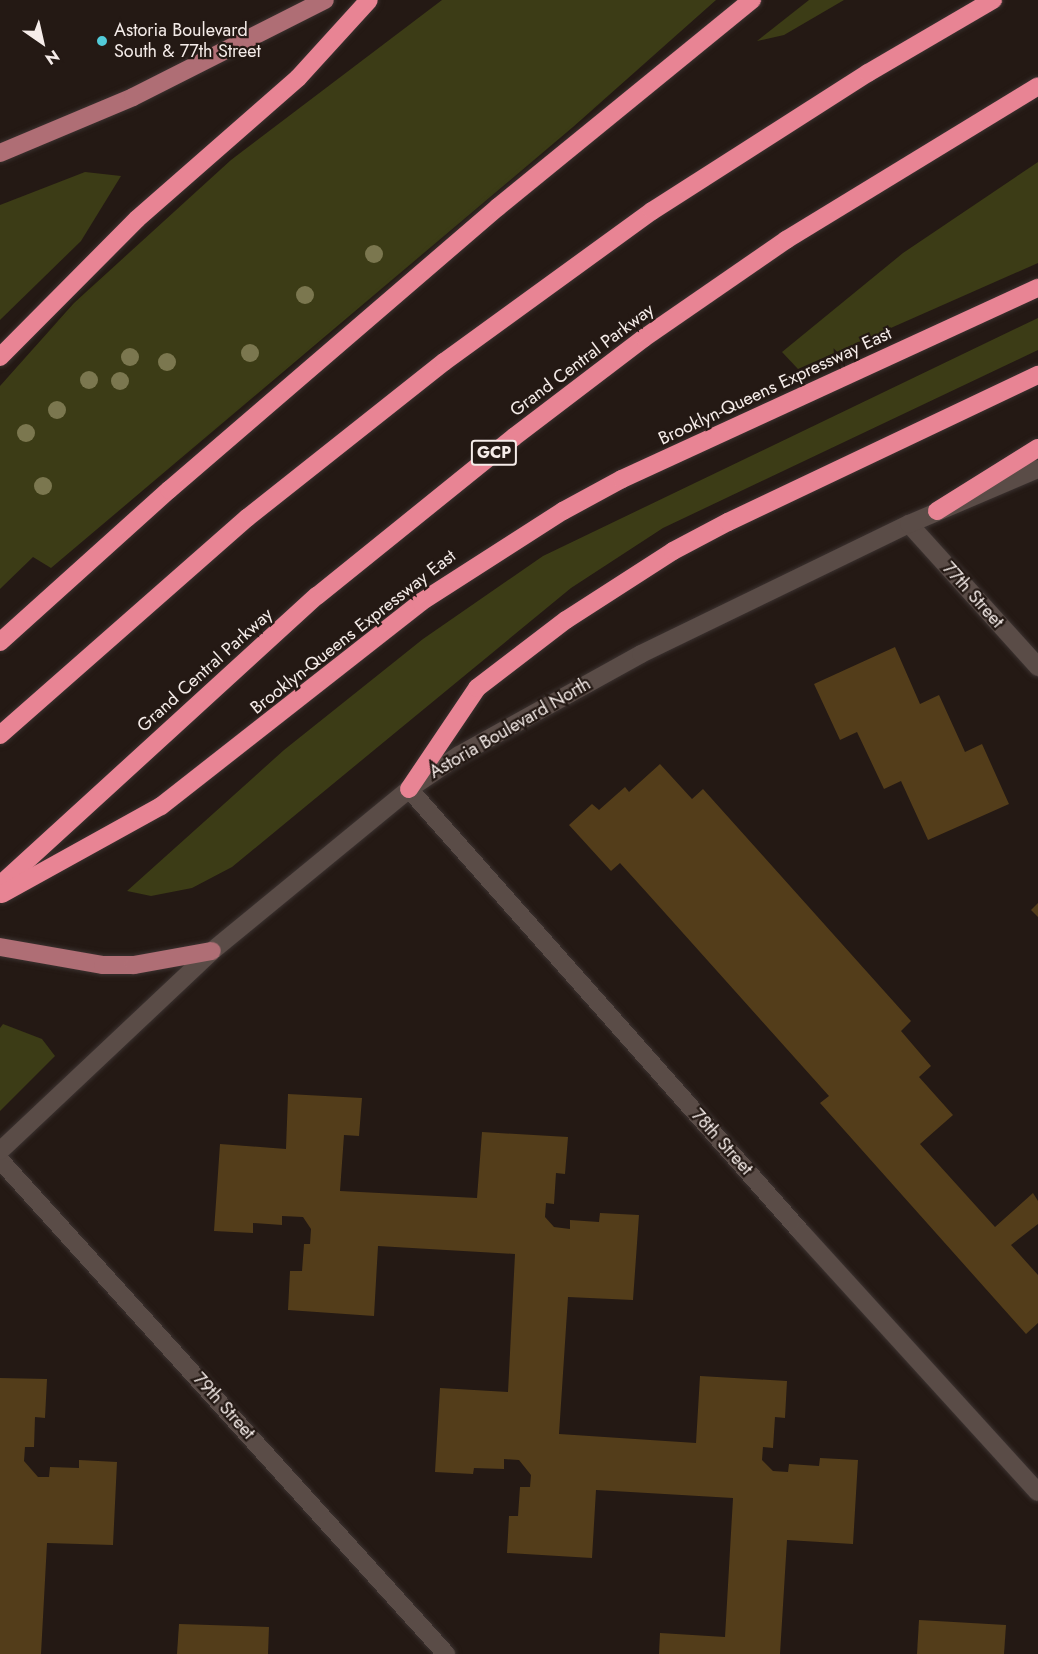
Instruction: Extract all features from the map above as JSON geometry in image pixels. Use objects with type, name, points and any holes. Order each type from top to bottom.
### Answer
[{"type":"highway","points":[[0,357],[186,172],[298,78],[369,0]]},
{"type":"highway","points":[[0,642],[169,490],[489,214],[752,0]]},
{"type":"highway","points":[[0,735],[264,503],[444,362],[652,211],[867,73],[993,0]]},
{"type":"highway","name":"Grand Central Parkway","points":[[0,885],[317,596],[557,404],[786,240],[1038,86]]},
{"type":"highway","name":"Brooklyn-Queens Expressway East","points":[[0,894],[160,806],[421,602],[563,511],[622,479],[1038,288]]},
{"type":"highway","points":[[409,789],[477,688],[566,620],[674,551],[728,522],[1038,375]]},
{"type":"highway","points":[[937,511],[1038,448]]},
{"type":"main road","points":[[0,153],[142,93],[326,0]]},
{"type":"main road","name":"Astoria Boulevard North","points":[[0,947],[74,962],[134,965],[212,951]]},
{"type":"street","name":"Astoria Boulevard North","points":[[212,951],[409,789],[459,755],[586,683],[909,524],[1038,469]]},
{"type":"street","name":"77th Street","points":[[909,524],[1038,667]]},
{"type":"street","name":"78th Street","points":[[409,789],[802,1233],[1038,1492]]},
{"type":"street","points":[[0,1151],[212,951]]},
{"type":"street","name":"79th Street","points":[[0,1160],[446,1654]]},
{"type":"shaded area","points":[[442,0],[716,0],[573,127],[51,568],[33,557],[0,589],[0,386],[74,303],[231,160]]},
{"type":"shaded area","points":[[809,0],[844,0],[784,35],[757,41]]},
{"type":"shaded area","points":[[1038,162],[1038,263],[798,369],[782,352],[903,253]]},
{"type":"shaded area","points":[[85,172],[121,176],[81,241],[0,320],[0,205]]},
{"type":"shaded area","points":[[1038,318],[1038,350],[663,528],[571,588],[232,867],[192,888],[151,896],[127,891],[284,750],[423,639],[543,556]]},
{"type":"shaded area","points":[[3,1024],[42,1039],[55,1056],[0,1111],[0,1028]]},
{"type":"building","points":[[895,647],[920,704],[939,695],[965,752],[982,744],[1009,804],[928,840],[901,781],[884,789],[857,732],[840,740],[814,684]]},
{"type":"building","points":[[660,764],[692,799],[703,789],[911,1021],[901,1031],[931,1066],[919,1077],[953,1115],[920,1144],[995,1227],[1033,1193],[1038,1201],[1038,1224],[1011,1245],[1038,1275],[1038,1323],[1026,1334],[820,1103],[829,1096],[648,894],[620,863],[611,871],[569,825],[592,804],[599,810],[625,787],[629,792]]},
{"type":"building","points":[[1038,903],[1038,917],[1031,910]]},
{"type":"building","points":[[288,1094],[362,1098],[359,1136],[344,1135],[340,1191],[477,1198],[482,1132],[568,1137],[565,1174],[556,1173],[554,1204],[546,1203],[545,1217],[554,1227],[570,1229],[570,1220],[599,1222],[600,1213],[639,1215],[633,1300],[568,1297],[559,1434],[696,1443],[700,1376],[787,1381],[785,1418],[775,1417],[773,1448],[763,1447],[762,1460],[773,1471],[788,1472],[789,1464],[819,1466],[820,1458],[858,1460],[853,1544],[787,1540],[780,1654],[659,1654],[660,1633],[725,1637],[733,1498],[596,1490],[592,1558],[507,1553],[509,1516],[518,1516],[520,1487],[530,1487],[531,1475],[519,1460],[504,1459],[504,1469],[474,1468],[473,1474],[435,1472],[440,1388],[508,1392],[515,1254],[378,1246],[374,1316],[288,1310],[290,1271],[302,1271],[304,1244],[310,1244],[311,1229],[303,1217],[282,1216],[282,1225],[253,1223],[253,1233],[214,1231],[220,1144],[286,1149]]},
{"type":"building","points":[[0,1378],[47,1379],[45,1418],[35,1417],[34,1447],[25,1447],[24,1461],[38,1477],[49,1477],[50,1467],[79,1468],[79,1460],[117,1462],[113,1545],[47,1543],[41,1654],[0,1654]]},
{"type":"building","points":[[919,1620],[1006,1625],[1004,1654],[917,1654]]},
{"type":"building","points":[[179,1624],[269,1627],[268,1654],[177,1654]]},
{"type":"place","name":"Astoria Boulevard South & 77th Street","points":[[102,41]]}]
